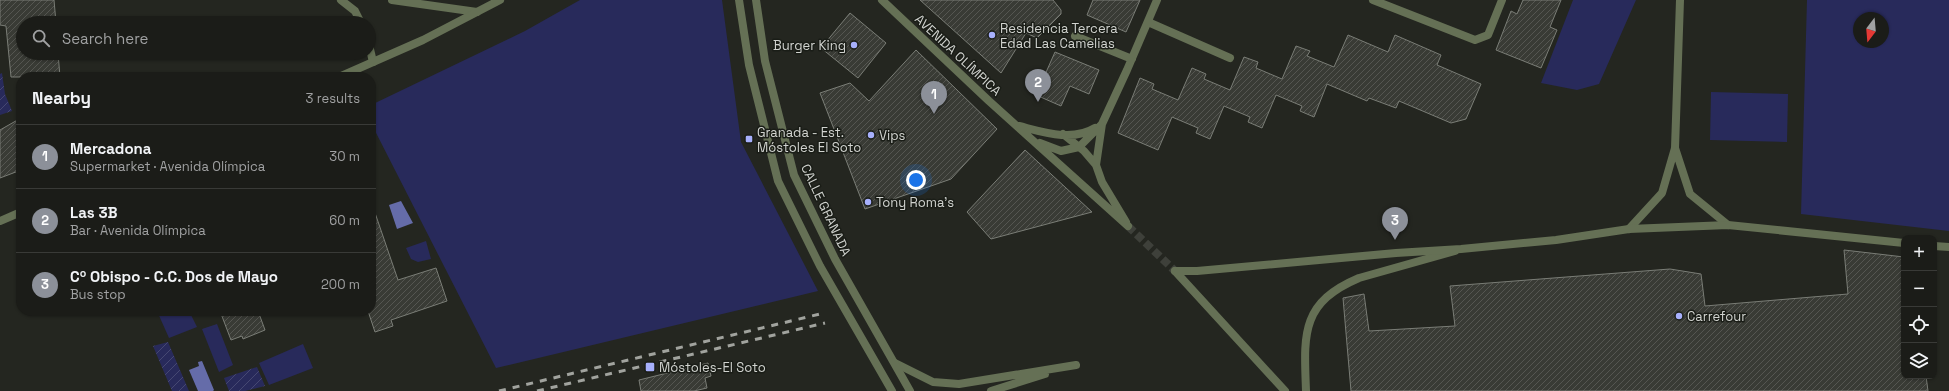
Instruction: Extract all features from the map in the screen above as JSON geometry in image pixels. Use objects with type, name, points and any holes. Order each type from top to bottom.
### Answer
[{"type":"street","points":[[341,0],[355,11],[358,16]]},
{"type":"street","points":[[392,0],[477,12]]},
{"type":"street","points":[[351,72],[423,40],[500,0]]},
{"type":"street","points":[[739,0],[749,65],[778,181],[820,266],[892,391]]},
{"type":"street","name":"CALLE GRANADA","points":[[756,0],[765,61],[794,175],[835,259],[910,391]]},
{"type":"street","name":"AVENIDA OLÍMPICA","points":[[882,0],[1128,226],[1102,182],[1096,165]]},
{"type":"street","points":[[1096,165],[1102,124],[1157,0]]},
{"type":"street","points":[[1373,0],[1475,40],[1488,35],[1502,0]]},
{"type":"street","points":[[1628,229],[1662,193],[1675,148],[1680,0]]},
{"type":"street","points":[[1148,22],[1230,58]]},
{"type":"street","points":[[1075,36],[1132,59]]},
{"type":"street","points":[[1018,126],[1047,133],[1073,135],[1090,131],[1102,124]]},
{"type":"street","points":[[1034,140],[1061,151],[1079,147],[1102,124]]},
{"type":"street","points":[[1062,134],[1079,147],[1096,165]]},
{"type":"street","points":[[1675,148],[1690,194],[1728,225]]},
{"type":"street","points":[[0,221],[16,214]]},
{"type":"street","points":[[1285,391],[1175,271],[1197,271],[1396,253],[1461,249],[1556,240],[1628,229],[1728,225],[1901,243]]},
{"type":"street","points":[[1937,246],[1949,247]]},
{"type":"street","points":[[1306,391],[1307,328],[1317,307],[1329,295],[1344,284],[1359,278],[1461,249]]},
{"type":"street","points":[[895,363],[933,382],[959,384],[1076,365],[991,391]]},
{"type":"shaded area","points":[[580,0],[722,0],[741,142],[818,291],[496,368],[376,133],[376,103],[525,31]]},
{"type":"shaded area","points":[[1573,0],[1636,0],[1599,84],[1577,90],[1541,83]]},
{"type":"shaded area","points":[[1807,0],[1949,0],[1949,231],[1801,214]]},
{"type":"shaded area","points":[[2,73],[5,94],[12,111],[0,115],[0,74]]},
{"type":"shaded area","points":[[1711,92],[1788,94],[1787,142],[1710,140]]},
{"type":"shaded area","points":[[426,241],[431,259],[418,262],[411,259],[406,248]]},
{"type":"shaded area","points":[[159,316],[192,316],[197,327],[169,338]]},
{"type":"shaded area","points":[[217,324],[233,365],[219,372],[202,329]]},
{"type":"shaded area","points":[[168,342],[189,391],[172,391],[153,346]]},
{"type":"shaded area","points":[[303,344],[313,368],[269,385],[259,363]]},
{"type":"shaded area","points":[[257,367],[265,386],[245,391],[229,391],[224,378]]},
{"type":"water","points":[[401,201],[413,223],[397,229],[389,205]]},
{"type":"water","points":[[202,361],[214,390],[213,391],[198,391],[189,370],[199,366],[198,362]]},
{"type":"building","points":[[0,0],[54,0],[55,16],[16,16],[16,60],[59,60],[60,72],[16,72],[16,77],[11,77],[6,26],[0,25]]},
{"type":"building","name":"Residencia Tercera Edad Las Camelias","points":[[920,0],[1053,0],[1061,10],[1061,14],[1037,38],[1026,33],[1001,73]]},
{"type":"building","points":[[1093,0],[1140,0],[1126,32],[1087,15]]},
{"type":"building","points":[[1523,0],[1561,0],[1550,27],[1557,30],[1541,68],[1496,50],[1511,11],[1517,14]]},
{"type":"building","name":"Burger King","points":[[850,13],[886,43],[858,78],[821,48]]},
{"type":"building","points":[[1348,35],[1388,52],[1395,35],[1441,55],[1437,65],[1481,84],[1466,119],[1451,123],[1399,101],[1396,108],[1369,98],[1367,101],[1327,84],[1314,117],[1300,111],[1302,106],[1276,95],[1262,128],[1248,122],[1250,117],[1224,106],[1210,139],[1196,133],[1198,128],[1172,117],[1158,150],[1118,133],[1140,78],[1154,84],[1152,89],[1178,100],[1192,68],[1206,74],[1204,79],[1230,90],[1244,57],[1258,62],[1256,68],[1282,79],[1296,46],[1310,51],[1307,56],[1334,67]]},
{"type":"building","points":[[916,50],[997,129],[951,179],[865,209],[820,93],[850,83],[869,101]]},
{"type":"building","points":[[1055,52],[1099,70],[1089,94],[1070,86],[1061,106],[1036,95]]},
{"type":"building","points":[[16,121],[16,172],[0,178],[0,130]]},
{"type":"building","points":[[1025,150],[1092,212],[991,239],[967,212]]},
{"type":"building","points":[[376,216],[398,280],[436,268],[447,301],[391,320],[393,326],[375,332],[370,316],[376,316]]},
{"type":"building","name":"Carrefour","points":[[1844,250],[1901,257],[1901,379],[1926,379],[1928,391],[1351,391],[1343,298],[1364,294],[1369,331],[1455,326],[1450,286],[1670,269],[1701,274],[1705,306],[1848,294]]},
{"type":"building","points":[[222,316],[260,316],[265,330],[243,339],[242,336],[231,340]]},
{"type":"building","points":[[708,363],[711,376],[705,378],[707,388],[694,391],[641,391],[639,380]]},
{"type":"tunnel","points":[[1128,226],[1175,271]]},
{"type":"railway","points":[[499,391],[820,314]]},
{"type":"railway","points":[[537,391],[825,323]]},
{"type":"place","name":"Residencia Tercera Edad Las Camelias","points":[[992,35]]},
{"type":"place","name":"Burger King","points":[[854,45]]},
{"type":"place","name":"Las 3B","points":[[1038,102]]},
{"type":"place","name":"Mercadona","points":[[934,114]]},
{"type":"place","name":"Vips","points":[[871,135]]},
{"type":"place","name":"Granada - Est. Móstoles El Soto","points":[[749,139]]},
{"type":"place","name":"Tony Roma's","points":[[868,202]]},
{"type":"place","name":"Cº Obispo - C.C. Dos de Mayo","points":[[1395,240]]},
{"type":"place","name":"Carrefour","points":[[1679,316]]},
{"type":"place","name":"Móstoles-El Soto","points":[[650,367]]}]
